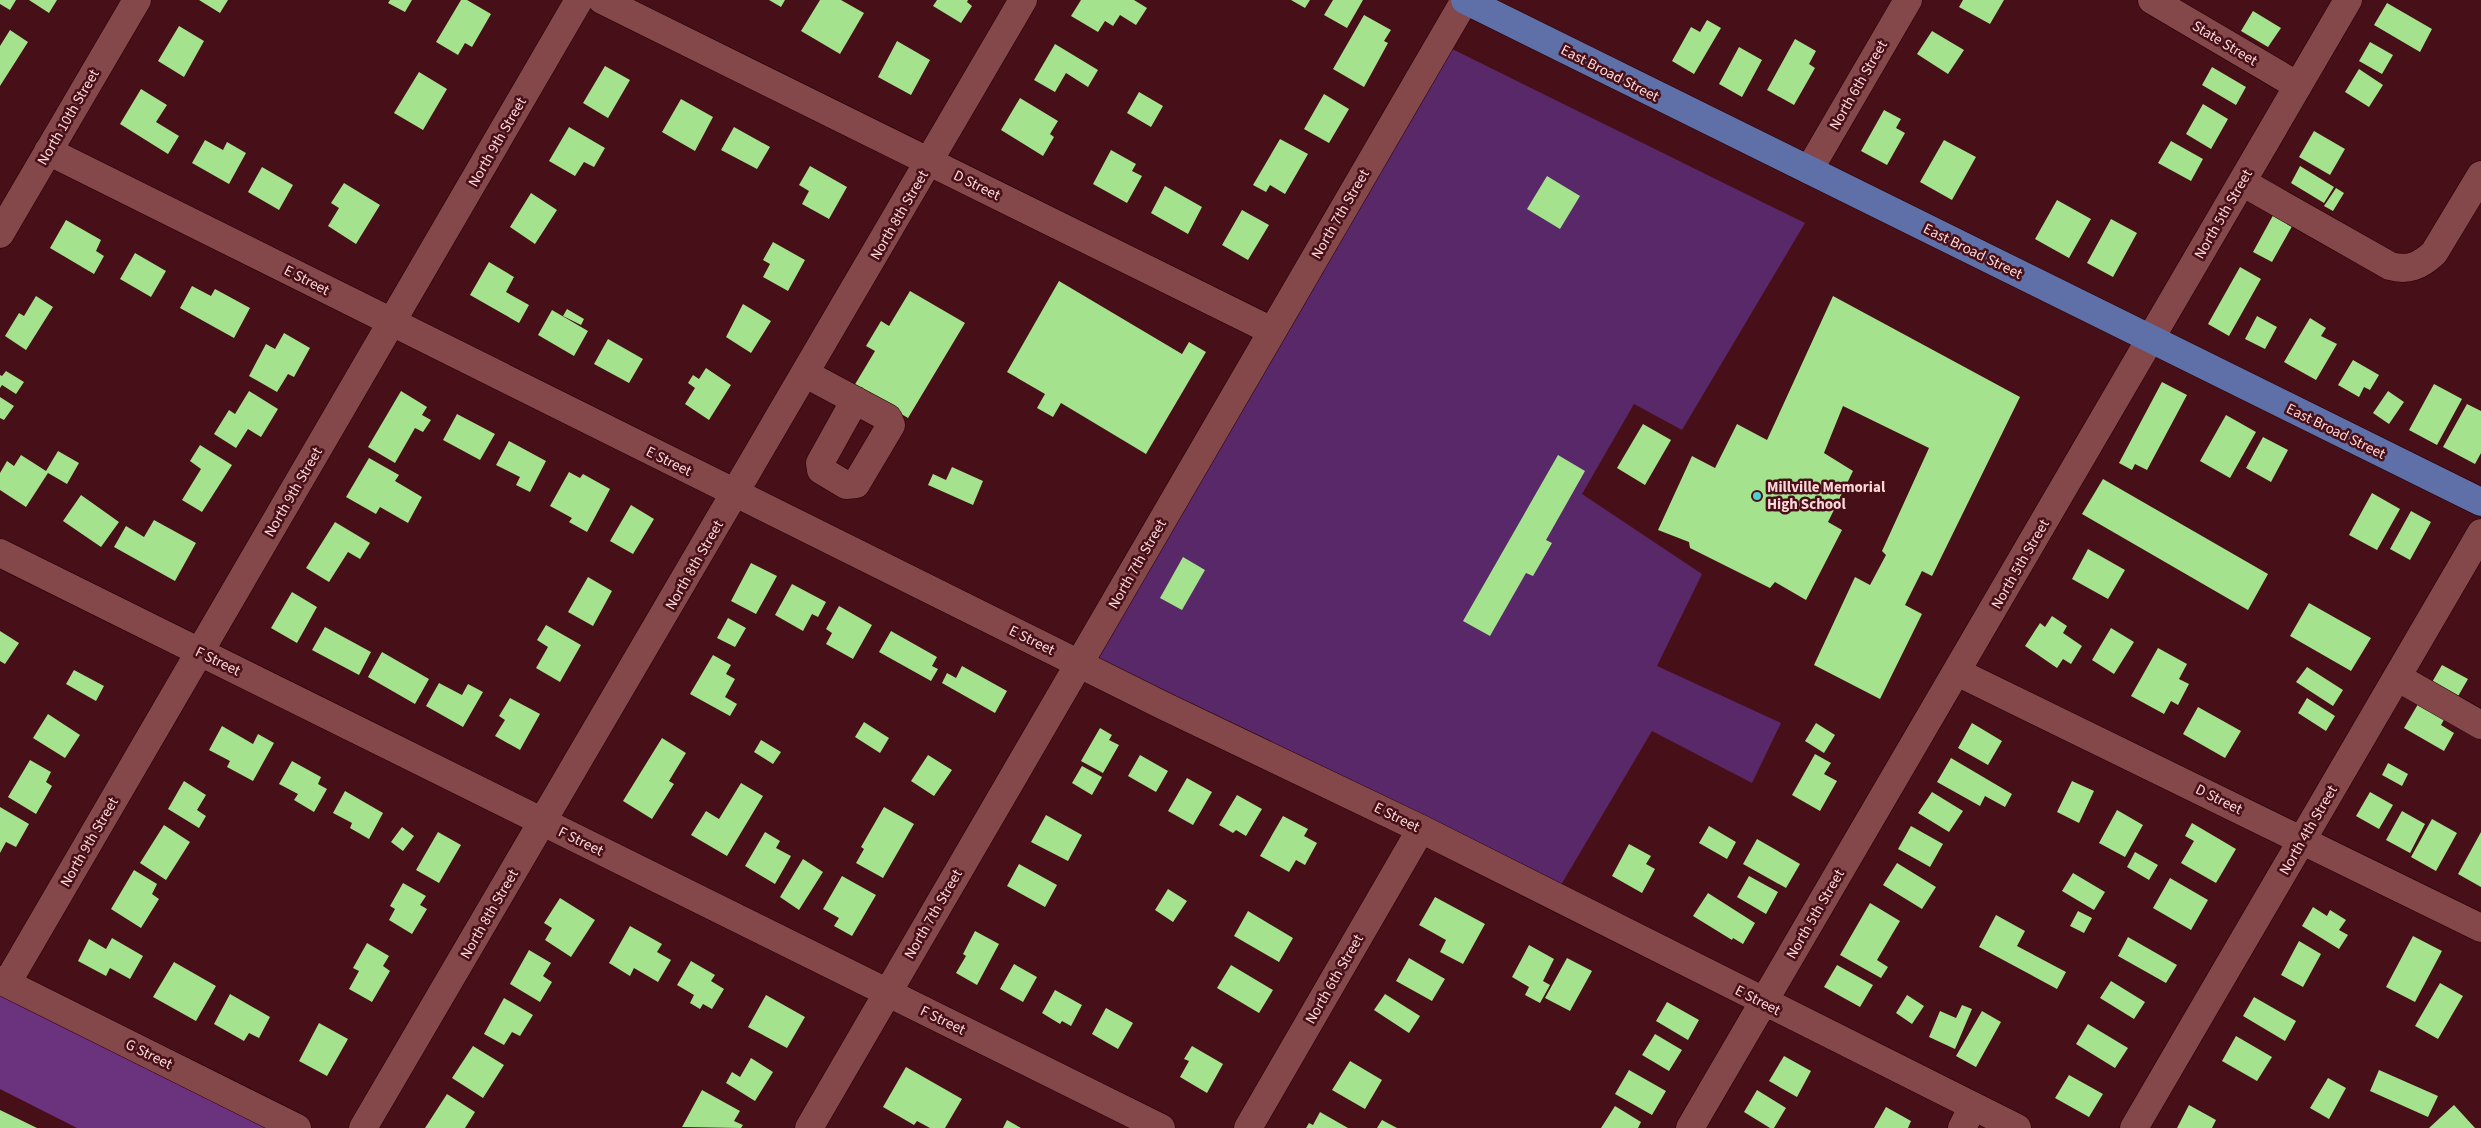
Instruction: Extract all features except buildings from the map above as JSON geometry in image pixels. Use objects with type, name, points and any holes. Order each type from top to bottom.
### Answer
[{"type":"main road","name":"East Broad Street","points":[[1465,0],[2481,502]]},
{"type":"street","name":"North 10th Street","points":[[0,234],[137,0]]},
{"type":"street","name":"North 9th Street","points":[[3,982],[200,652],[579,0]]},
{"type":"street","name":"D Street","points":[[602,0],[1272,331]]},
{"type":"street","name":"North 8th Street","points":[[363,1128],[736,494],[1023,0]]},
{"type":"street","name":"North 7th Street","points":[[809,1128],[1465,0]]},
{"type":"street","name":"North 6th Street","points":[[1809,170],[1908,0]]},
{"type":"street","name":"State Street","points":[[2152,0],[2298,86]]},
{"type":"street","name":"North 5th Street","points":[[1690,1128],[2348,0]]},
{"type":"street","name":"E Street","points":[[48,151],[1079,664],[1421,829],[1763,1002],[1968,1117],[2017,1128]]},
{"type":"street","points":[[2242,182],[2390,266],[2400,268],[2423,263],[2434,254],[2481,175]]},
{"type":"street","points":[[806,374],[855,400]]},
{"type":"street","name":"North 4th Street","points":[[2134,1128],[2481,533]]},
{"type":"street","name":"F Street","points":[[0,554],[1161,1128]]},
{"type":"street","name":"D Street","points":[[1957,672],[2481,928]]},
{"type":"street","points":[[2397,677],[2481,725]]},
{"type":"street","name":"North 6th Street","points":[[1248,1128],[1421,829]]},
{"type":"street","name":"G Street","points":[[3,982],[297,1128]]},
{"type":"shaded area","points":[[1438,42],[1805,223],[1682,430],[1634,404],[1582,494],[1702,574],[1657,666],[1781,723],[1752,783],[1652,731],[1558,890],[1082,659]]},
{"type":"shaded area","points":[[0,980],[300,1128],[77,1128],[0,1089]]},
{"type":"place","name":"Millville Memorial High School","points":[[1757,496]]}]
